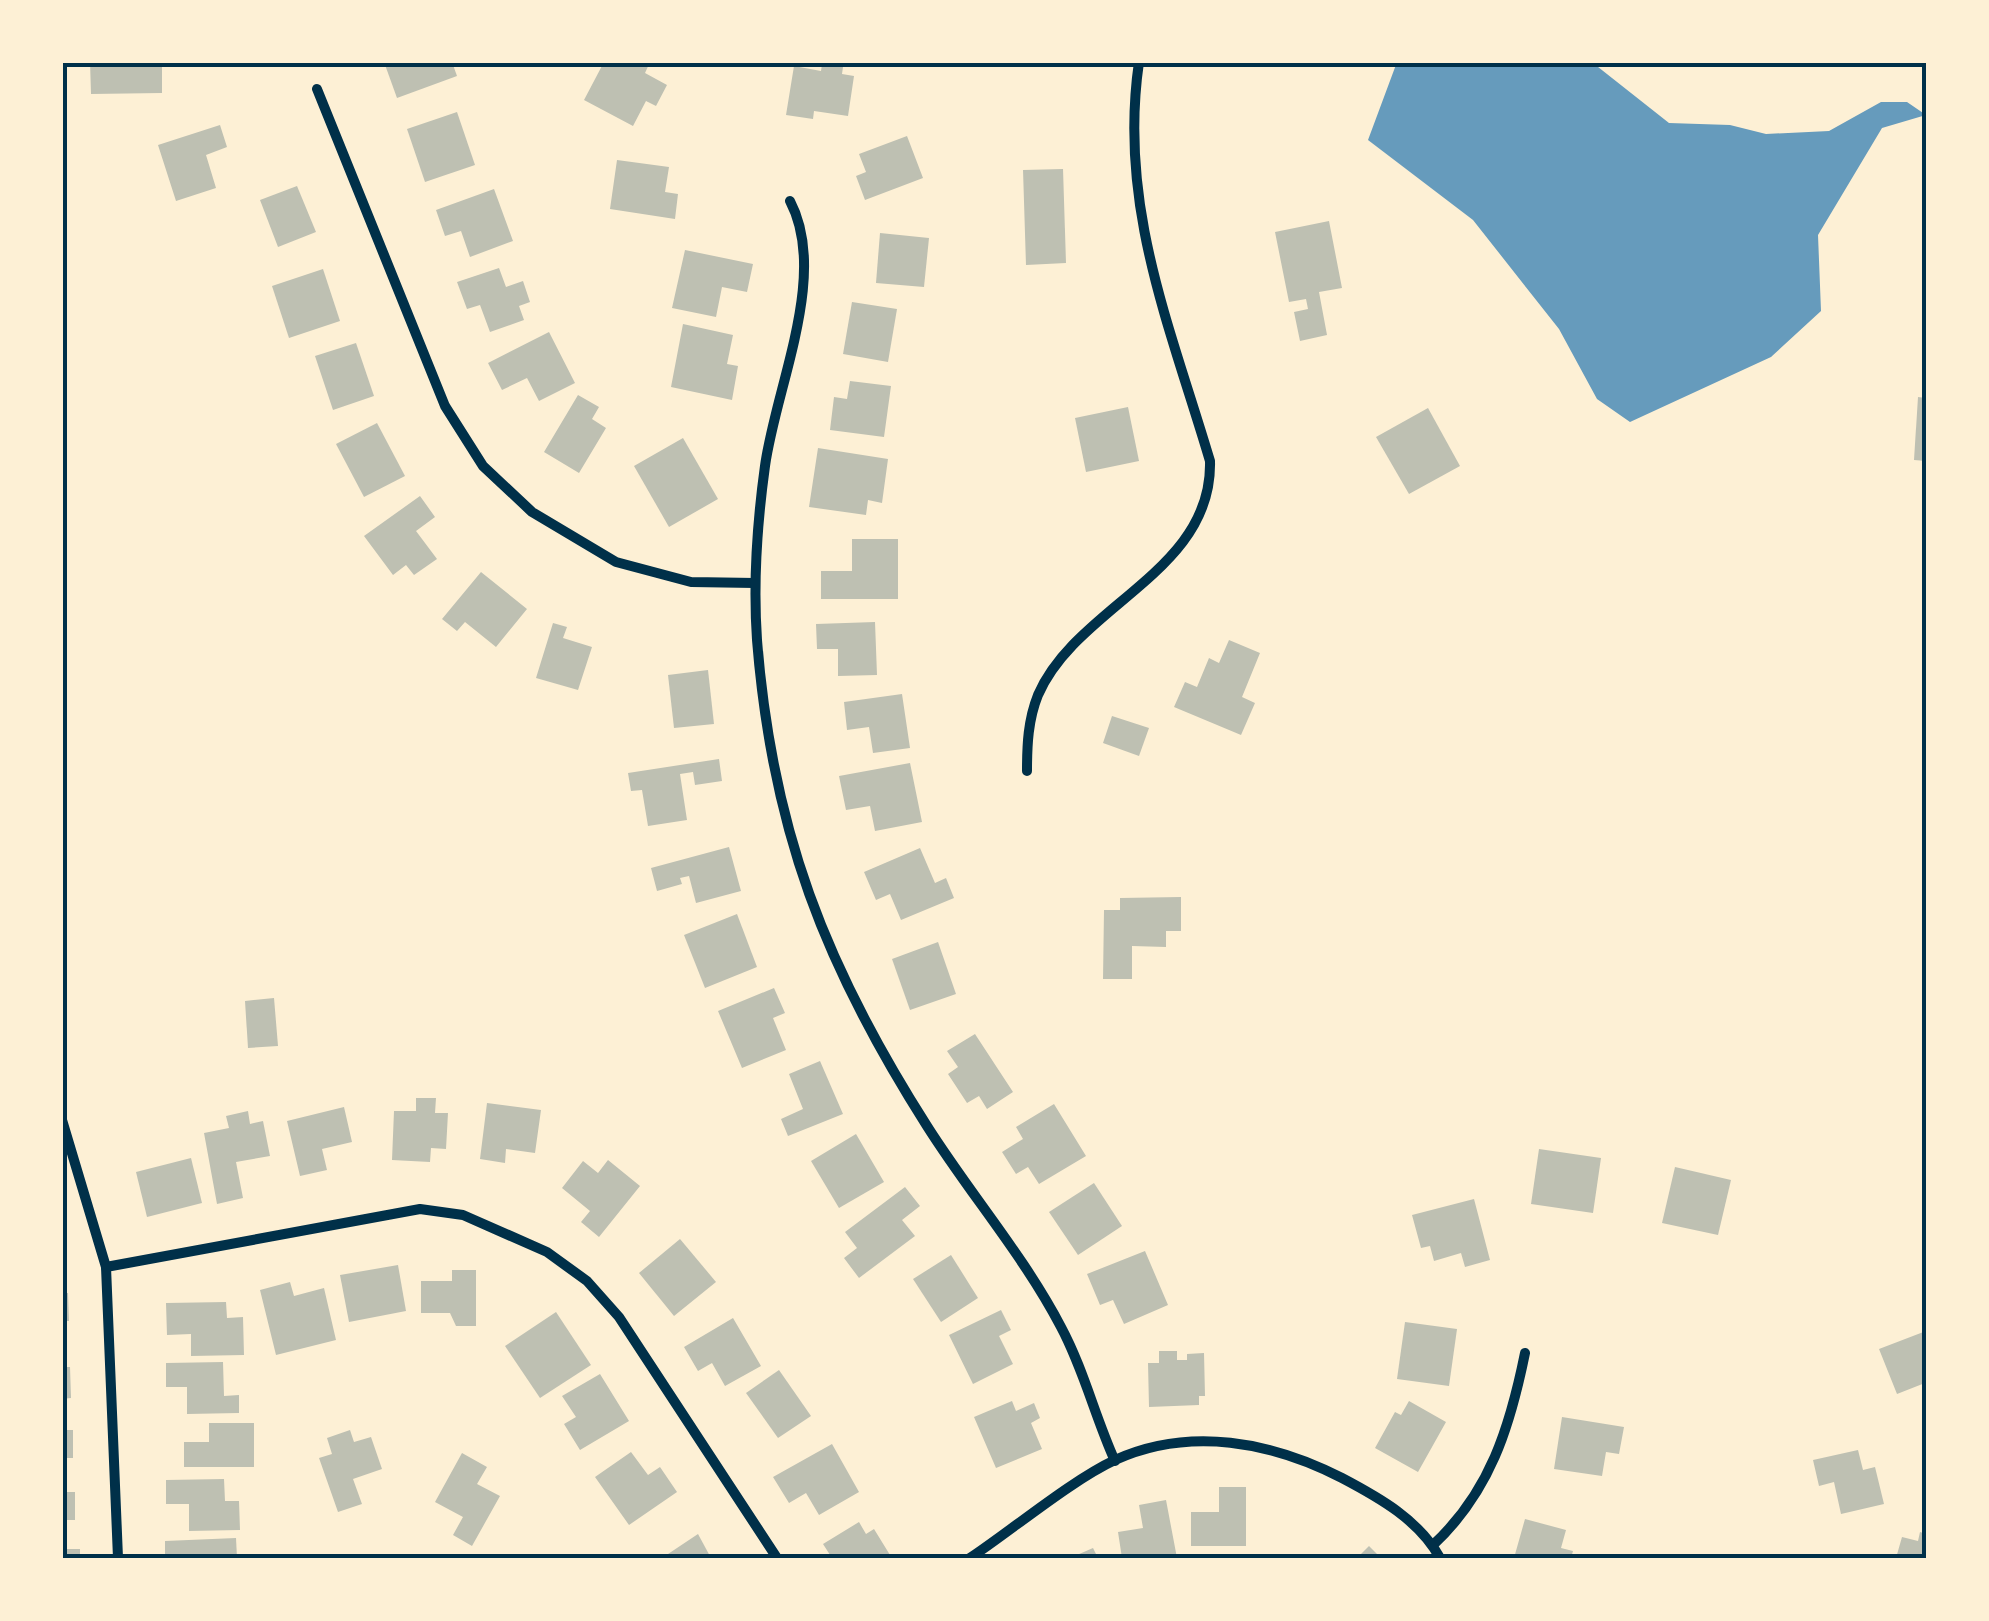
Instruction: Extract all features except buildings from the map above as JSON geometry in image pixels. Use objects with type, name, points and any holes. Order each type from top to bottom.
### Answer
[{"type":"street","points":[[1027,771],[1030,716],[1050,674],[1194,528],[1211,486],[1210,461],[1142,233],[1134,188],[1132,142],[1139,62]]},
{"type":"street","points":[[317,88],[437,389],[465,443],[483,466],[532,512],[616,562],[691,582],[755,583]]},
{"type":"street","points":[[790,201],[803,226],[805,274],[765,465],[755,583],[773,774],[794,856],[854,1006],[1061,1326],[1114,1460]]},
{"type":"street","points":[[62,1120],[106,1267],[118,1558]]},
{"type":"street","points":[[106,1267],[420,1208],[463,1215],[548,1252],[587,1281],[619,1317],[777,1558]]},
{"type":"street","points":[[1432,1545],[1480,1492],[1509,1424],[1525,1353]]},
{"type":"street","points":[[970,1558],[1114,1460],[1194,1442],[1278,1448],[1368,1492],[1408,1519],[1440,1558]]},
{"type":"water","points":[[1397,62],[1593,63],[1669,123],[1730,125],[1766,134],[1829,131],[1881,102],[1907,102],[1926,115],[1882,128],[1818,235],[1821,311],[1771,357],[1630,422],[1597,399],[1559,329],[1473,220],[1368,140]]}]
